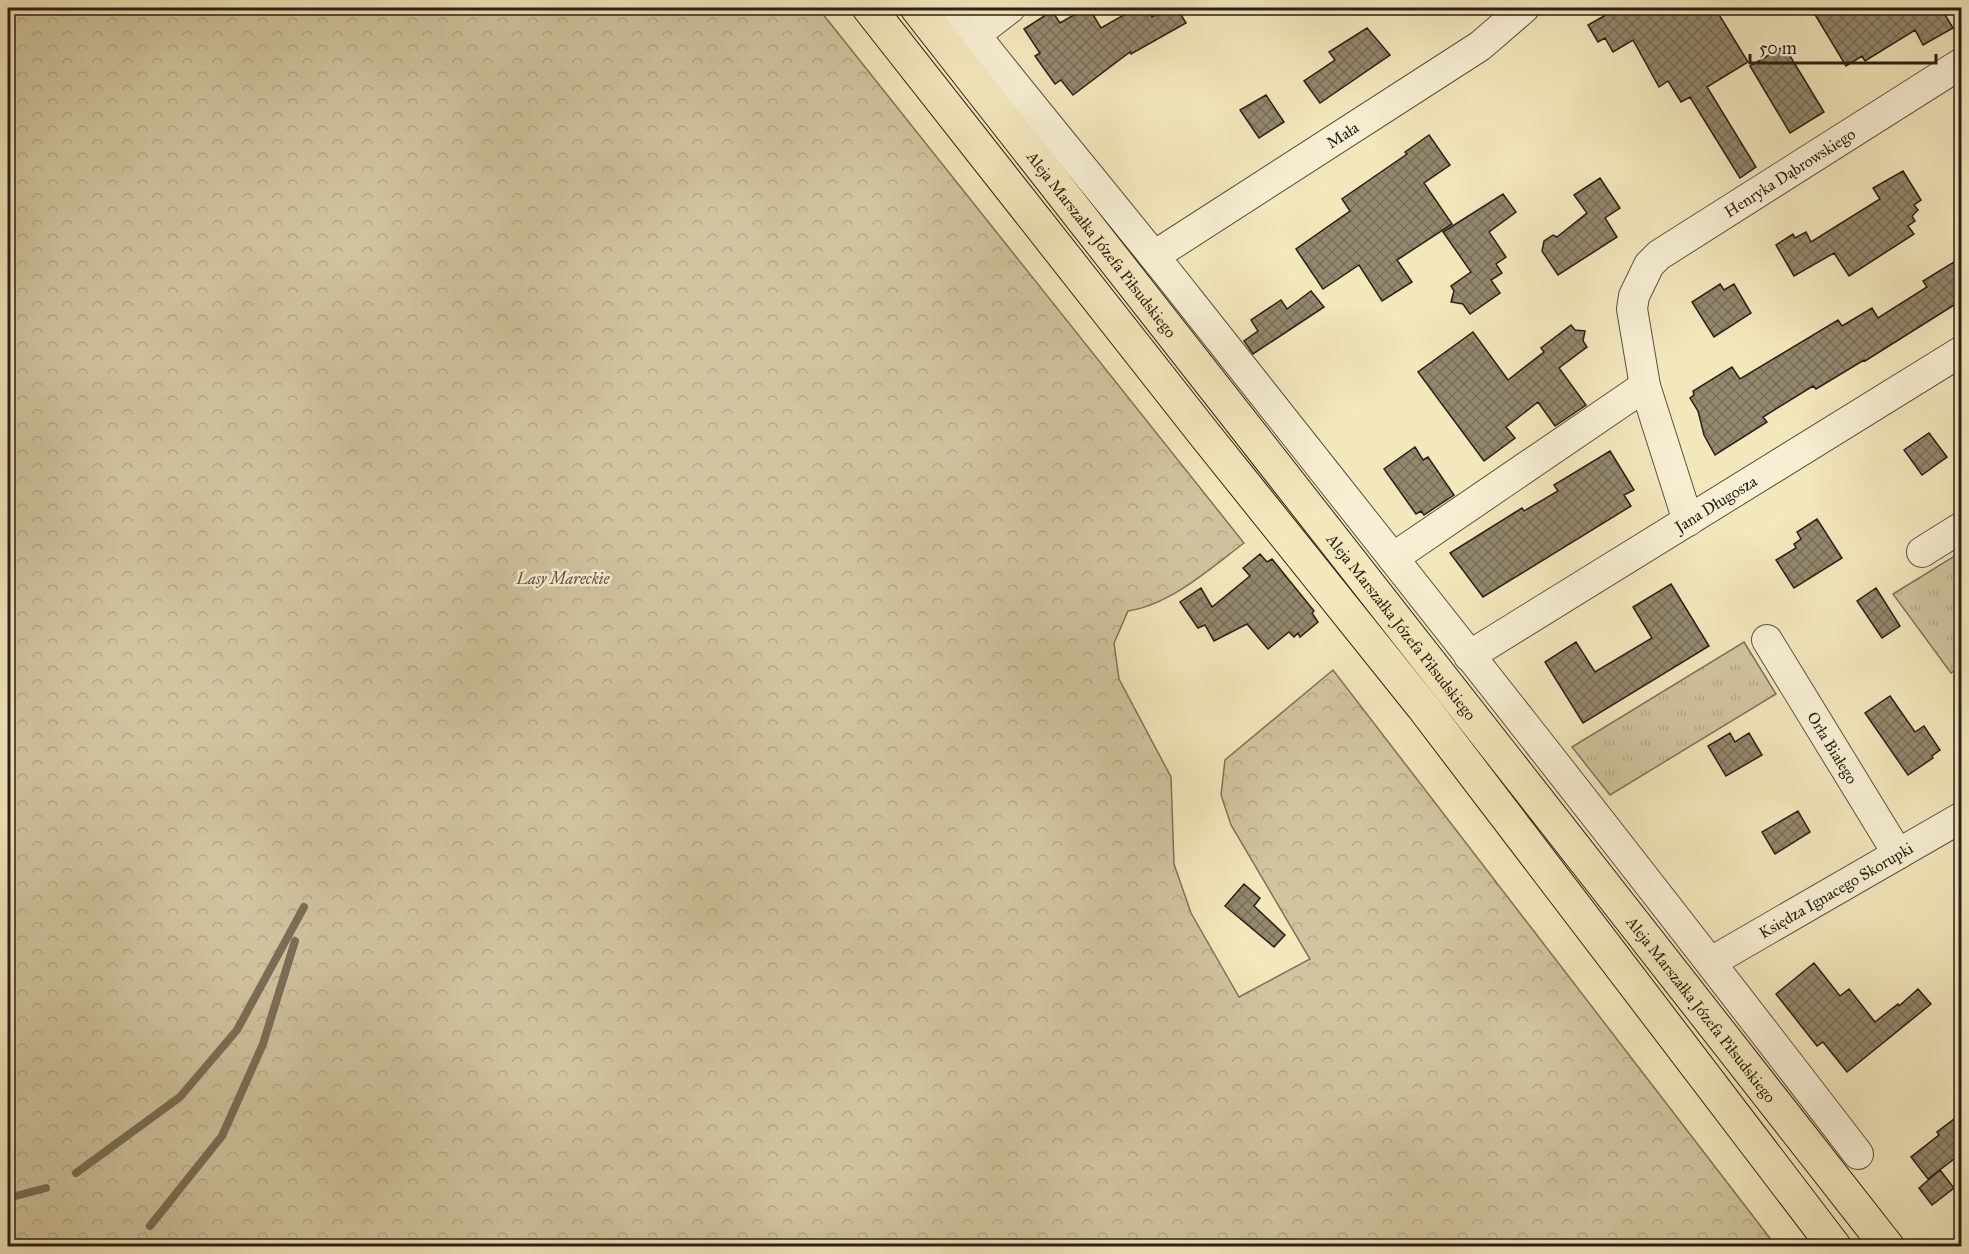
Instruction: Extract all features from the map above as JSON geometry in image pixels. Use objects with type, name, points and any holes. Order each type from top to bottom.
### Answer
[{"type":"main road","name":"Aleja Marszałka Józefa Piłsudskiego","points":[[869,8],[1205,435],[1423,707],[1834,1246]]},
{"type":"main road","name":"Aleja Marszałka Józefa Piłsudskiego","points":[[917,8],[1887,1246]]},
{"type":"street","points":[[954,8],[1393,558],[1711,962],[1858,1154]]},
{"type":"street","points":[[975,35],[1010,8]]},
{"type":"street","name":"Mała","points":[[1154,256],[1480,46],[1524,8]]},
{"type":"street","name":"Henryka Dąbrowskiego","points":[[1645,386],[1632,309],[1634,296],[1649,265],[1659,255],[1962,63]]},
{"type":"street","name":"Jana Długosza","points":[[1469,656],[1962,351]]},
{"type":"street","points":[[1393,558],[1645,386],[1688,521]]},
{"type":"street","points":[[1922,552],[1962,527]]},
{"type":"street","name":"Orła Białego","points":[[1767,640],[1898,854]]},
{"type":"street","name":"Księdza Ignacego Skorupki","points":[[1711,962],[1962,817]]},
{"type":"green space","name":"Lasy Mareckie","points":[[8,8],[818,8],[1244,543],[1204,574],[1174,593],[1144,607],[1128,611],[1114,643],[1119,679],[1171,777],[1174,864],[1191,913],[1239,997],[1310,959],[1231,825],[1221,795],[1225,760],[1333,670],[1776,1246],[8,1246]]},
{"type":"green space","points":[[1961,552],[1961,666],[1951,673],[1893,594]]},
{"type":"green space","points":[[1744,642],[1776,694],[1610,795],[1572,747]]},
{"type":"building","points":[[1089,8],[1101,28],[1136,8],[1146,8],[1152,17],[1167,8],[1177,8],[1186,23],[1131,54],[1130,52],[1073,95],[1061,80],[1055,84],[1035,56],[1040,53],[1024,29],[1052,11],[1060,23]]},
{"type":"building","points":[[1618,8],[1715,8],[1748,62],[1707,87],[1756,167],[1740,178],[1690,97],[1681,102],[1668,81],[1659,87],[1633,40],[1613,52],[1605,38],[1598,42],[1588,25]]},
{"type":"building","points":[[1811,8],[1941,8],[1953,28],[1923,45],[1915,30],[1865,61],[1862,56],[1846,66]]},
{"type":"building","points":[[1367,28],[1390,55],[1320,103],[1304,81],[1335,60],[1329,52]]},
{"type":"building","points":[[1784,46],[1824,112],[1790,133],[1750,66]]},
{"type":"building","points":[[1266,95],[1284,122],[1259,138],[1240,110]]},
{"type":"building","points":[[1429,135],[1450,165],[1424,183],[1452,224],[1397,260],[1412,282],[1382,301],[1359,265],[1323,289],[1296,249],[1350,211],[1342,199],[1407,154],[1405,152]]},
{"type":"building","points":[[1903,171],[1921,200],[1914,205],[1918,210],[1912,216],[1915,221],[1908,226],[1914,234],[1849,276],[1834,253],[1794,276],[1776,245],[1793,234],[1795,238],[1806,232],[1811,242],[1880,199],[1873,188]]},
{"type":"building","points":[[1600,178],[1620,208],[1605,218],[1617,237],[1558,275],[1542,251],[1544,241],[1553,235],[1557,237],[1587,213],[1574,195]]},
{"type":"building","points":[[1503,194],[1516,212],[1489,232],[1506,257],[1496,264],[1502,273],[1491,280],[1500,293],[1470,314],[1463,304],[1451,302],[1454,291],[1451,286],[1471,272],[1443,232]]},
{"type":"building","points":[[1962,257],[1962,300],[1865,361],[1816,389],[1813,386],[1763,417],[1767,422],[1715,455],[1704,435],[1698,411],[1690,398],[1694,395],[1693,391],[1732,367],[1740,379],[1838,320],[1842,326],[1872,308],[1878,318],[1927,287],[1923,281]]},
{"type":"building","points":[[1720,284],[1724,290],[1734,284],[1751,313],[1714,337],[1692,302]]},
{"type":"building","points":[[1311,291],[1324,307],[1253,354],[1244,341],[1258,331],[1251,320],[1281,300],[1287,309]]},
{"type":"building","points":[[1571,325],[1575,330],[1585,331],[1583,341],[1587,347],[1559,368],[1586,405],[1555,426],[1538,402],[1506,427],[1515,438],[1484,461],[1418,372],[1473,332],[1508,380],[1544,352],[1541,348]]},
{"type":"building","points":[[1929,433],[1947,457],[1922,475],[1904,450]]},
{"type":"building","points":[[1415,447],[1423,460],[1428,457],[1454,495],[1424,515],[1421,511],[1416,514],[1384,469]]},
{"type":"building","points":[[1610,451],[1634,490],[1624,495],[1631,506],[1483,597],[1450,553],[1522,508],[1524,511],[1558,491],[1554,485]]},
{"type":"building","points":[[1817,519],[1842,558],[1794,588],[1776,560],[1796,548],[1794,544],[1801,539],[1797,532]]},
{"type":"building","points":[[1260,554],[1267,562],[1272,559],[1314,611],[1312,613],[1318,622],[1300,637],[1298,633],[1294,637],[1289,632],[1268,649],[1247,624],[1214,641],[1205,625],[1198,628],[1180,602],[1201,588],[1212,607],[1250,576],[1243,568]]},
{"type":"building","points":[[1671,584],[1709,646],[1583,723],[1545,662],[1576,642],[1595,672],[1652,638],[1633,607]]},
{"type":"building","points":[[1876,588],[1900,626],[1882,638],[1857,601]]},
{"type":"building","points":[[1890,696],[1915,732],[1924,726],[1940,750],[1932,756],[1933,758],[1908,775],[1865,713]]},
{"type":"building","points":[[1730,733],[1735,742],[1749,733],[1762,755],[1726,776],[1708,746]]},
{"type":"building","points":[[1798,811],[1810,832],[1775,854],[1762,832]]},
{"type":"building","points":[[1244,884],[1260,898],[1254,906],[1285,935],[1274,947],[1225,906]]},
{"type":"building","points":[[1814,963],[1840,996],[1849,989],[1875,1022],[1898,1004],[1899,1006],[1918,989],[1931,1004],[1847,1072],[1823,1042],[1817,1046],[1776,994]]},
{"type":"building","points":[[1962,1113],[1962,1153],[1928,1179],[1911,1157],[1939,1135],[1937,1132]]},
{"type":"building","points":[[1940,1170],[1954,1188],[1932,1205],[1919,1188]]},
{"type":"waterway","points":[[76,1173],[180,1097],[237,1030],[304,907]]},
{"type":"waterway","points":[[150,1226],[222,1136],[263,1044],[295,941]]},
{"type":"waterway","points":[[8,1198],[46,1188]]}]
